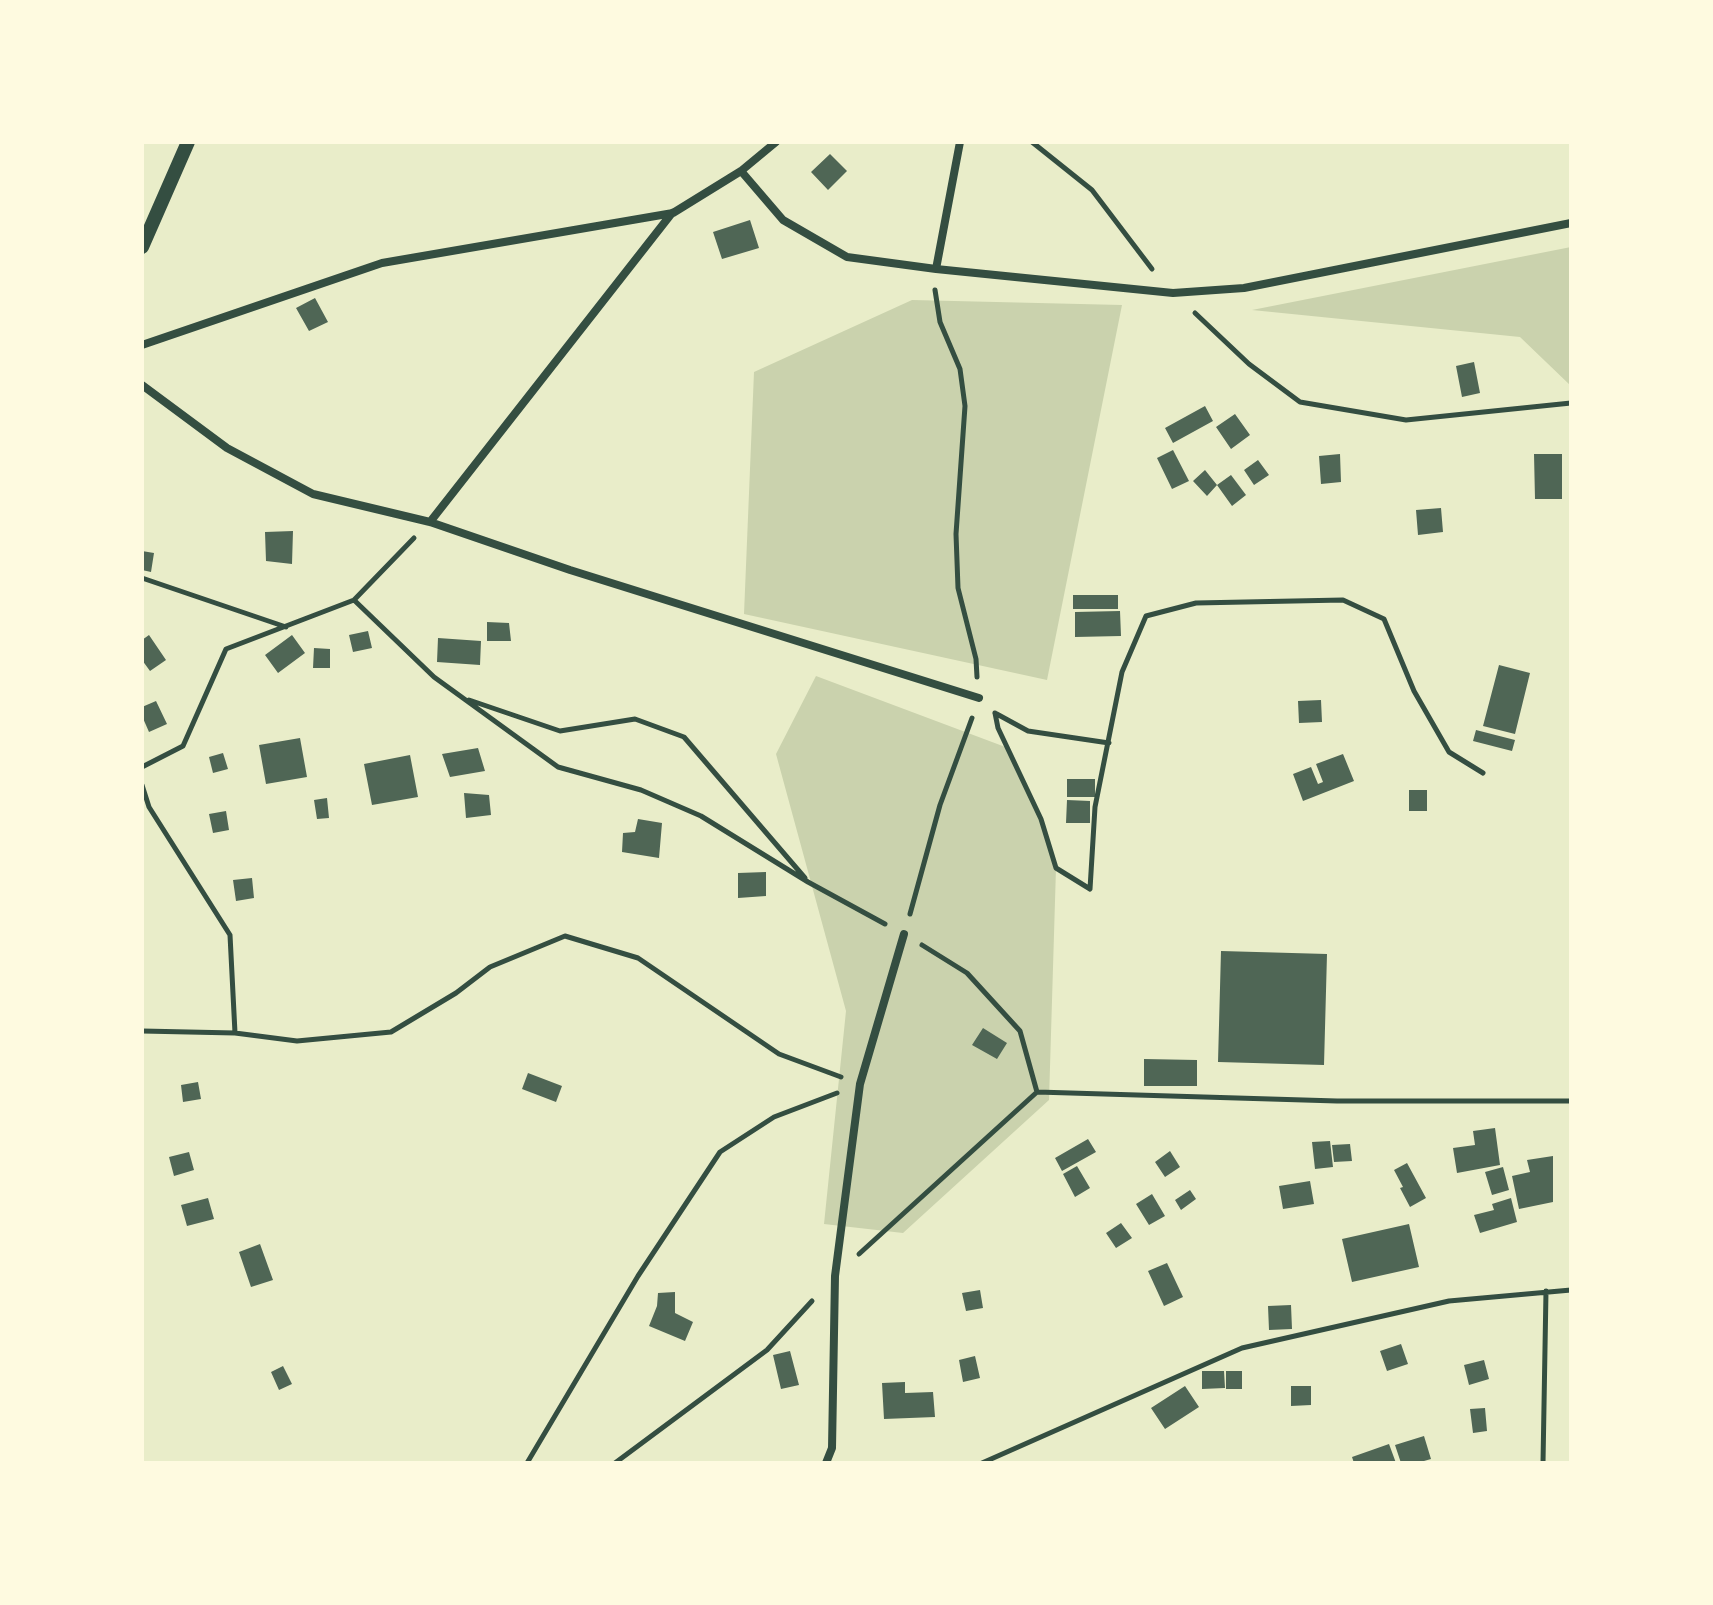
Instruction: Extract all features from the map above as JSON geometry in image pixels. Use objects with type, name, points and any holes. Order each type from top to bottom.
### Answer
[{"type":"street","points":[[142,247],[188,142]]},
{"type":"street","points":[[430,522],[673,213],[741,171],[776,142]]},
{"type":"street","points":[[936,269],[960,142]]},
{"type":"street","points":[[741,171],[783,220],[847,257],[1173,293],[1244,288],[1571,223]]},
{"type":"street","points":[[142,345],[382,263],[673,213]]},
{"type":"street","points":[[142,385],[227,448],[313,494],[430,522],[570,570],[979,698]]},
{"type":"street","points":[[826,1463],[832,1448],[835,1276],[860,1084],[904,934]]},
{"type":"path","points":[[904,934],[940,805],[979,698],[976,659],[958,588],[956,534],[965,406],[960,369],[940,322],[935,290],[936,269]]},
{"type":"path","points":[[1300,402],[1406,420],[1571,403]]},
{"type":"path","points":[[142,767],[183,746],[226,649],[354,600],[430,522]]},
{"type":"path","points":[[142,578],[287,627]]},
{"type":"path","points":[[354,600],[434,677],[558,767],[641,790],[701,816],[808,882],[904,934],[967,973],[1020,1031],[1037,1092]]},
{"type":"path","points":[[995,713],[998,728],[1041,819],[1056,868],[1090,889],[1095,807],[1122,672],[1146,616],[1196,603],[1343,600],[1384,619],[1414,691],[1449,752],[1483,773]]},
{"type":"path","points":[[464,698],[560,731],[635,719],[684,737],[808,882]]},
{"type":"path","points":[[979,698],[995,713],[1028,731],[1109,743]]},
{"type":"path","points":[[142,785],[149,807],[230,935],[235,1033]]},
{"type":"path","points":[[142,1031],[235,1033],[297,1041],[391,1032],[456,993],[490,967],[565,936],[638,958],[779,1054],[860,1084]]},
{"type":"path","points":[[527,1463],[638,1276],[720,1152],[774,1117],[860,1084]]},
{"type":"path","points":[[615,1463],[767,1350],[835,1276],[1037,1092],[1337,1101],[1571,1101]]},
{"type":"path","points":[[982,1463],[1242,1348],[1449,1301],[1571,1290]]},
{"type":"path","points":[[1543,1463],[1546,1291]]},
{"type":"green space","points":[[1571,247],[1571,386],[1520,337],[1252,310]]},
{"type":"green space","points":[[912,300],[1122,305],[1047,680],[744,614],[754,372]]},
{"type":"green space","points":[[816,676],[1008,748],[1041,819],[1056,868],[1049,1100],[903,1233],[824,1224],[846,1011],[776,754]]},
{"type":"building","points":[[830,154],[847,171],[828,190],[811,172]]},
{"type":"building","points":[[750,220],[759,248],[722,259],[713,232]]},
{"type":"building","points":[[315,298],[328,322],[309,331],[296,308]]},
{"type":"building","points":[[1474,362],[1480,393],[1462,397],[1456,366]]},
{"type":"building","points":[[1205,406],[1213,421],[1173,443],[1165,428]]},
{"type":"building","points":[[1235,414],[1250,435],[1231,449],[1216,427]]},
{"type":"building","points":[[1173,450],[1189,481],[1172,489],[1157,458]]},
{"type":"building","points":[[1340,454],[1341,482],[1321,484],[1319,456]]},
{"type":"building","points":[[1534,454],[1562,454],[1562,499],[1535,499]]},
{"type":"building","points":[[1258,460],[1269,475],[1254,485],[1244,470]]},
{"type":"building","points":[[1205,470],[1217,485],[1207,496],[1193,481]]},
{"type":"building","points":[[1231,475],[1246,495],[1232,506],[1217,485]]},
{"type":"building","points":[[1441,508],[1443,532],[1418,535],[1416,510]]},
{"type":"building","points":[[293,531],[292,564],[266,561],[265,532]]},
{"type":"building","points":[[142,551],[154,553],[151,572],[142,570]]},
{"type":"building","points":[[1073,595],[1118,595],[1118,609],[1073,609]]},
{"type":"building","points":[[1120,611],[1121,636],[1075,637],[1075,612]]},
{"type":"building","points":[[487,622],[509,623],[511,641],[487,641]]},
{"type":"building","points":[[368,631],[372,648],[353,652],[349,635]]},
{"type":"building","points":[[149,635],[166,660],[150,671],[142,660],[142,640]]},
{"type":"building","points":[[292,635],[305,653],[278,673],[265,655]]},
{"type":"building","points":[[438,638],[481,641],[480,665],[437,662]]},
{"type":"building","points":[[314,648],[330,649],[330,668],[313,668]]},
{"type":"building","points":[[1499,665],[1530,673],[1515,734],[1483,726]]},
{"type":"building","points":[[1321,700],[1322,722],[1299,723],[1298,701]]},
{"type":"building","points":[[156,701],[167,724],[149,732],[142,716],[142,707]]},
{"type":"building","points":[[1476,730],[1515,740],[1512,751],[1473,741]]},
{"type":"building","points":[[300,738],[307,777],[266,784],[259,745]]},
{"type":"building","points":[[478,748],[485,771],[450,777],[442,754]]},
{"type":"building","points":[[223,753],[228,769],[213,773],[209,757]]},
{"type":"building","points":[[1343,754],[1354,781],[1303,801],[1293,774],[1311,767],[1318,784],[1323,782],[1316,764]]},
{"type":"building","points":[[410,755],[418,797],[372,805],[364,764]]},
{"type":"building","points":[[1067,779],[1095,779],[1095,797],[1067,797]]},
{"type":"building","points":[[1409,790],[1427,790],[1427,811],[1409,811]]},
{"type":"building","points":[[464,793],[489,795],[491,815],[466,818]]},
{"type":"building","points":[[327,798],[329,818],[317,819],[314,800]]},
{"type":"building","points":[[1067,800],[1090,801],[1090,823],[1066,823]]},
{"type":"building","points":[[226,811],[229,830],[213,833],[209,814]]},
{"type":"building","points":[[638,819],[662,823],[659,858],[622,852],[623,833],[635,832]]},
{"type":"building","points":[[766,872],[766,896],[738,898],[738,873]]},
{"type":"building","points":[[252,878],[254,898],[236,901],[233,880]]},
{"type":"building","points":[[1221,951],[1327,954],[1324,1065],[1218,1062]]},
{"type":"building","points":[[983,1028],[1007,1043],[997,1059],[972,1045]]},
{"type":"building","points":[[1144,1059],[1197,1060],[1197,1086],[1144,1086]]},
{"type":"building","points":[[528,1073],[562,1086],[556,1102],[522,1089]]},
{"type":"building","points":[[198,1082],[201,1099],[183,1102],[181,1085]]},
{"type":"building","points":[[1495,1128],[1500,1165],[1457,1173],[1453,1148],[1475,1145],[1473,1131]]},
{"type":"building","points":[[1088,1139],[1096,1152],[1062,1171],[1055,1158]]},
{"type":"building","points":[[1330,1141],[1333,1167],[1315,1169],[1312,1142]]},
{"type":"building","points":[[1350,1144],[1352,1161],[1334,1162],[1332,1145]]},
{"type":"building","points":[[1170,1151],[1180,1167],[1165,1177],[1155,1162]]},
{"type":"building","points":[[189,1152],[194,1170],[174,1176],[169,1157]]},
{"type":"building","points":[[1553,1156],[1553,1202],[1519,1209],[1512,1176],[1530,1172],[1527,1160]]},
{"type":"building","points":[[1407,1163],[1426,1198],[1410,1207],[1394,1170]]},
{"type":"building","points":[[1077,1166],[1090,1188],[1075,1197],[1063,1174]]},
{"type":"building","points":[[1503,1167],[1509,1190],[1492,1195],[1485,1172]]},
{"type":"building","points":[[1310,1181],[1314,1204],[1283,1209],[1279,1186]]},
{"type":"building","points":[[1190,1190],[1196,1199],[1181,1210],[1175,1200]]},
{"type":"building","points":[[1152,1194],[1165,1216],[1149,1225],[1136,1204]]},
{"type":"building","points":[[208,1198],[214,1219],[187,1226],[181,1205]]},
{"type":"building","points":[[1511,1198],[1517,1222],[1480,1233],[1474,1215],[1494,1210],[1492,1204]]},
{"type":"building","points":[[1121,1223],[1132,1238],[1116,1248],[1106,1233]]},
{"type":"building","points":[[1409,1224],[1419,1267],[1352,1282],[1342,1239]]},
{"type":"building","points":[[260,1244],[273,1280],[251,1287],[239,1252]]},
{"type":"building","points":[[1167,1263],[1183,1297],[1164,1306],[1148,1271]]},
{"type":"building","points":[[980,1290],[983,1308],[966,1311],[962,1293]]},
{"type":"building","points":[[675,1292],[675,1313],[693,1322],[685,1341],[649,1326],[657,1306],[658,1293]]},
{"type":"building","points":[[1291,1305],[1292,1329],[1269,1330],[1268,1306]]},
{"type":"building","points":[[1401,1344],[1408,1364],[1387,1371],[1380,1351]]},
{"type":"building","points":[[790,1351],[799,1385],[781,1389],[773,1355]]},
{"type":"building","points":[[975,1356],[980,1378],[963,1382],[959,1360]]},
{"type":"building","points":[[1484,1360],[1489,1379],[1469,1385],[1464,1365]]},
{"type":"building","points":[[283,1366],[292,1384],[279,1390],[271,1372]]},
{"type":"building","points":[[1202,1371],[1224,1371],[1225,1388],[1202,1389]]},
{"type":"building","points":[[1226,1371],[1242,1371],[1242,1389],[1226,1389]]},
{"type":"building","points":[[905,1382],[905,1393],[933,1392],[935,1417],[884,1419],[882,1383]]},
{"type":"building","points":[[1185,1386],[1199,1407],[1165,1429],[1151,1408]]},
{"type":"building","points":[[1291,1386],[1311,1386],[1311,1405],[1291,1406]]},
{"type":"building","points":[[1485,1408],[1487,1431],[1473,1433],[1470,1409]]},
{"type":"building","points":[[1424,1436],[1431,1459],[1401,1463],[1395,1445]]},
{"type":"building","points":[[1389,1444],[1396,1463],[1354,1463],[1352,1457]]}]
